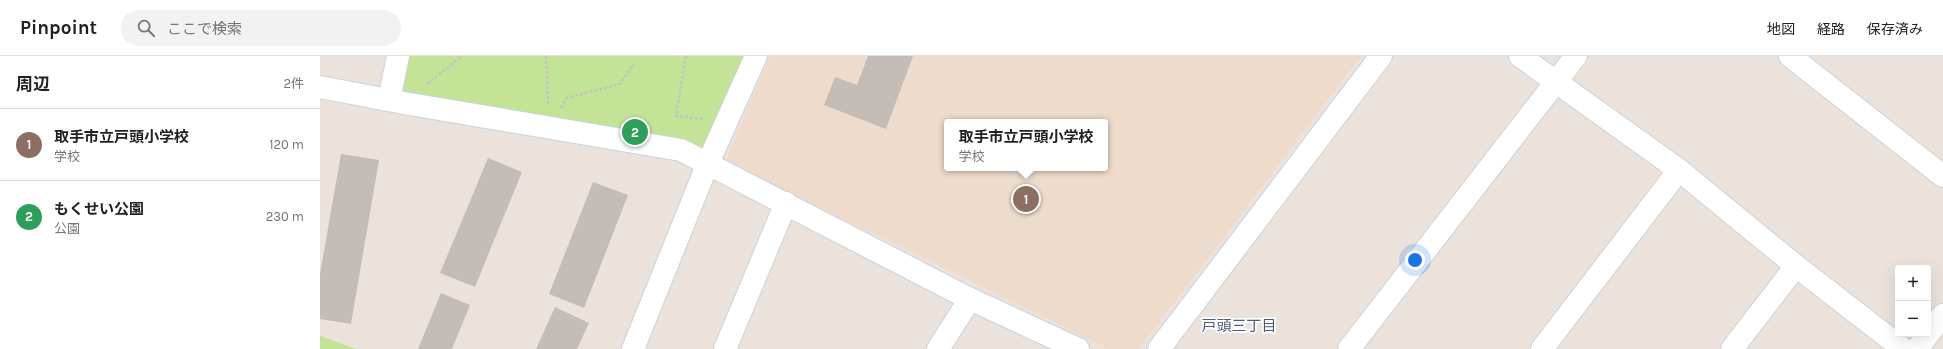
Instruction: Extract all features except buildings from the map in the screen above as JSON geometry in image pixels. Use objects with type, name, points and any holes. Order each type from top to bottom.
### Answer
[{"type":"street","points":[[396,102],[398,56]]},
{"type":"street","points":[[633,349],[708,163],[756,56]]},
{"type":"street","points":[[1159,349],[1381,56]]},
{"type":"street","points":[[1520,56],[1680,170],[1796,266],[1903,349]]},
{"type":"street","points":[[1349,349],[1576,56]]},
{"type":"street","points":[[1790,56],[1943,176]]},
{"type":"street","points":[[320,87],[396,102],[681,150],[970,299],[1078,349]]},
{"type":"street","points":[[1542,349],[1680,170]]},
{"type":"street","points":[[725,349],[786,203]]},
{"type":"street","points":[[1732,349],[1796,266]]},
{"type":"street","points":[[938,349],[970,299]]},
{"type":"street","points":[[1917,349],[1943,315]]},
{"type":"path","points":[[396,102],[462,56]]},
{"type":"path","points":[[546,56],[548,127]]},
{"type":"path","points":[[686,56],[676,116],[706,120]]},
{"type":"path","points":[[548,127],[567,98],[620,84],[634,64]]},
{"type":"shaded area","points":[[770,56],[1361,56],[1139,349],[1109,349],[873,233],[724,165]]},
{"type":"green space","points":[[398,56],[756,56],[708,163],[389,100]]},
{"type":"green space","points":[[320,336],[357,349],[320,349]]},
{"type":"place","name":"もくせい公園","points":[[635,132]]},
{"type":"place","name":"取手市立戸頭小学校","points":[[1026,199]]},
{"type":"district","name":"戸頭三丁目","points":[[1239,326]]}]
